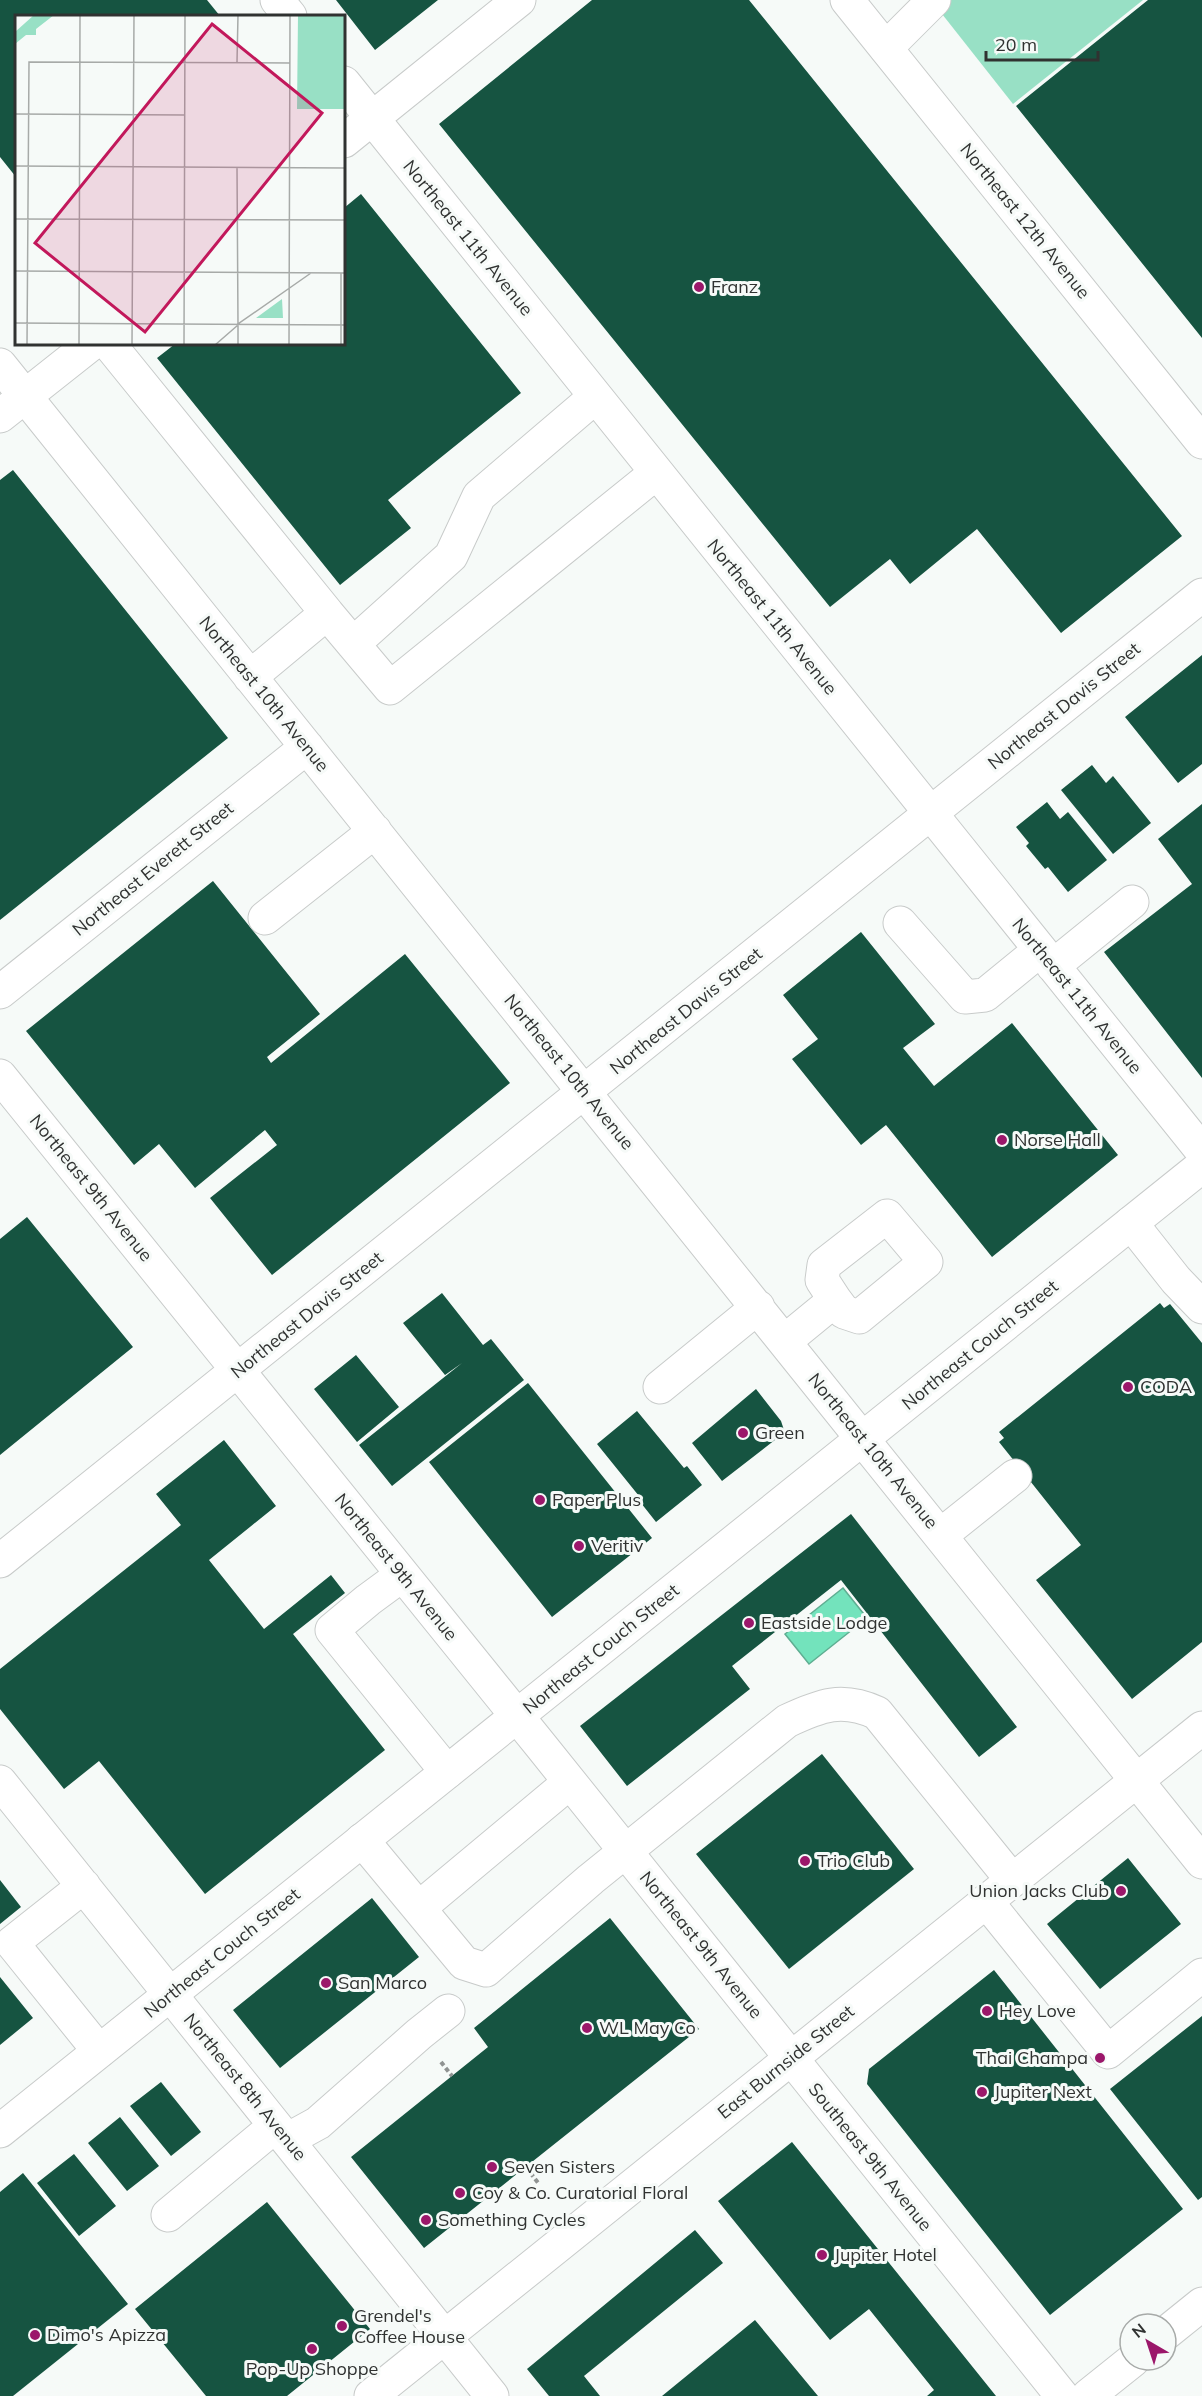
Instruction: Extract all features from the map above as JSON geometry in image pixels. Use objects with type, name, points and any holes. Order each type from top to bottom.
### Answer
[{"type":"street","points":[[277,0],[289,15]]},
{"type":"street","points":[[345,140],[519,0]]},
{"type":"street","name":"Northeast 12th Avenue","points":[[847,0],[1202,442]]},
{"type":"street","points":[[886,48],[934,0]]},
{"type":"street","name":"Northeast 11th Avenue","points":[[345,84],[1202,1151]]},
{"type":"street","points":[[12,406],[90,345]]},
{"type":"street","points":[[110,345],[390,688],[656,472]]},
{"type":"street","name":"Northeast 10th Avenue","points":[[0,365],[12,406],[250,677],[585,1091],[1202,1862]]},
{"type":"street","points":[[353,644],[451,556],[479,496],[595,397]]},
{"type":"street","name":"Northeast Davis Street","points":[[0,1561],[1202,595]]},
{"type":"street","points":[[250,677],[327,613]]},
{"type":"street","name":"Northeast Everett Street","points":[[0,992],[307,747]]},
{"type":"street","points":[[265,918],[375,831]]},
{"type":"street","points":[[900,923],[965,997],[985,995],[1047,958],[1132,902]]},
{"type":"street","name":"Northeast 9th Avenue","points":[[0,1076],[791,2058]]},
{"type":"street","name":"Northeast Couch Street","points":[[0,2131],[1202,1167]]},
{"type":"street","points":[[1131,1223],[1176,1280],[1202,1307]]},
{"type":"street","points":[[785,1341],[835,1300]]},
{"type":"street","points":[[660,1387],[758,1307]]},
{"type":"street","points":[[941,1535],[1014,1476]]},
{"type":"street","points":[[402,1575],[332,1630],[447,1772]]},
{"type":"street","points":[[362,1840],[464,1963],[486,1970],[591,1879],[787,1721],[819,1707],[841,1704],[860,1705],[877,1713],[1012,1880]]},
{"type":"street","name":"East Burnside Street","points":[[371,2396],[1202,1728]]},
{"type":"street","name":"Northeast 8th Avenue","points":[[0,1782],[492,2396]]},
{"type":"street","points":[[419,1908],[570,1782]]},
{"type":"street","points":[[84,1886],[12,1943],[99,2051]]},
{"type":"street","points":[[986,1901],[1108,2052],[1202,1976]]},
{"type":"street","points":[[168,2215],[281,2133],[318,2123],[419,2034],[448,2012]]},
{"type":"street","name":"Southeast 9th Avenue","points":[[791,2058],[1062,2396]]},
{"type":"street","points":[[1178,2323],[1202,2304]]},
{"type":"street","points":[[1088,2396],[1118,2372]]},
{"type":"path","points":[[526,2167],[539,2184]]},
{"type":"shaded area","points":[[931,0],[1143,0],[1013,104]]},
{"type":"shaded area","points":[[843,1588],[867,1618],[809,1664],[785,1634]]},
{"type":"building","points":[[0,0],[207,0],[219,15],[15,15],[15,176],[0,157]]},
{"type":"building","points":[[336,0],[438,0],[375,50]]},
{"type":"building","points":[[592,0],[749,0],[1182,536],[1061,633],[977,529],[910,584],[890,559],[830,607],[439,124]]},
{"type":"building","points":[[1148,0],[1202,0],[1202,338],[1016,106]]},
{"type":"building","points":[[361,194],[521,393],[388,500],[411,528],[340,585],[157,358],[174,345],[345,345],[345,207]]},
{"type":"building","points":[[13,470],[228,738],[0,920],[0,480]]},
{"type":"building","points":[[1202,655],[1202,764],[1178,783],[1125,717]]},
{"type":"building","points":[[1092,765],[1106,783],[1113,776],[1151,823],[1113,854],[1061,790]]},
{"type":"building","points":[[1047,802],[1060,819],[1068,812],[1107,860],[1068,892],[1048,867],[1045,869],[1026,846],[1029,843],[1016,827]]},
{"type":"building","points":[[1202,804],[1202,1078],[1104,952],[1192,884],[1158,839]]},
{"type":"building","points":[[213,881],[320,1014],[267,1057],[271,1063],[405,954],[510,1083],[272,1275],[210,1198],[277,1145],[265,1130],[195,1188],[159,1144],[134,1165],[26,1031]]},
{"type":"building","points":[[861,932],[935,1024],[903,1048],[934,1086],[1012,1023],[1118,1155],[992,1257],[886,1125],[861,1145],[792,1059],[818,1039],[783,995]]},
{"type":"building","points":[[27,1217],[133,1347],[0,1455],[0,1239]]},
{"type":"building","points":[[442,1293],[483,1345],[491,1339],[524,1380],[392,1486],[359,1445],[462,1363],[445,1375],[403,1323]]},
{"type":"building","points":[[1160,1303],[1164,1308],[1170,1304],[1202,1343],[1202,1642],[1132,1699],[1036,1580],[1081,1545],[999,1442],[1004,1438],[999,1432]]},
{"type":"building","points":[[356,1355],[399,1407],[357,1442],[314,1389]]},
{"type":"building","name":"Paper Plus","points":[[528,1383],[652,1538],[552,1617],[429,1462]]},
{"type":"building","name":"Green","points":[[756,1389],[781,1421],[784,1430],[780,1436],[722,1481],[692,1443]]},
{"type":"building","points":[[637,1411],[684,1468],[687,1466],[702,1485],[656,1522],[641,1503],[643,1501],[597,1444]]},
{"type":"building","points":[[224,1440],[276,1506],[209,1560],[264,1629],[331,1575],[345,1593],[293,1634],[385,1750],[205,1894],[99,1761],[64,1789],[0,1709],[0,1669],[181,1525],[156,1494]]},
{"type":"building","name":"Eastside Lodge","points":[[851,1514],[1017,1727],[979,1757],[841,1580],[732,1666],[750,1689],[627,1786],[580,1726]]},
{"type":"building","name":"Trio Club","points":[[822,1754],[914,1869],[789,1969],[696,1854]]},
{"type":"building","name":"Union Jacks Club","points":[[1128,1858],[1181,1924],[1100,1989],[1047,1924]]},
{"type":"building","points":[[0,1880],[21,1907],[0,1924]]},
{"type":"building","name":"San Marco","points":[[372,1898],[419,1957],[280,2068],[233,2010]]},
{"type":"building","points":[[610,1918],[699,2029],[424,2248],[351,2157],[488,2047],[474,2028]]},
{"type":"building","points":[[994,1970],[1183,2209],[1050,2315],[867,2084],[869,2069]]},
{"type":"building","points":[[0,1977],[33,2018],[0,2045]]},
{"type":"building","points":[[1202,2016],[1202,2197],[1198,2200],[1110,2089]]},
{"type":"building","points":[[161,2082],[201,2132],[171,2156],[130,2106]]},
{"type":"building","points":[[120,2117],[159,2166],[127,2191],[88,2143]]},
{"type":"building","name":"Jupiter Hotel","points":[[792,2142],[996,2396],[927,2396],[934,2390],[869,2309],[830,2340],[718,2201]]},
{"type":"building","points":[[74,2154],[116,2206],[79,2236],[37,2183]]},
{"type":"building","points":[[23,2173],[128,2304],[13,2396],[0,2396],[0,2192]]},
{"type":"building","points":[[267,2202],[370,2329],[287,2396],[206,2396],[135,2309]]},
{"type":"building","points":[[695,2230],[723,2263],[584,2376],[600,2396],[549,2396],[527,2369]]},
{"type":"building","points":[[755,2320],[818,2396],[662,2396]]},
{"type":"place","name":"Franz","points":[[699,287]]},
{"type":"place","name":"Norse Hall","points":[[1002,1140]]},
{"type":"place","name":"CODA","points":[[1128,1387]]},
{"type":"place","name":"Green","points":[[743,1433]]},
{"type":"place","name":"Paper Plus","points":[[540,1500]]},
{"type":"place","name":"Veritiv","points":[[579,1546]]},
{"type":"place","name":"Eastside Lodge","points":[[749,1623]]},
{"type":"place","name":"Trio Club","points":[[805,1861]]},
{"type":"place","name":"Union Jacks Club","points":[[1121,1891]]},
{"type":"place","name":"San Marco","points":[[326,1983]]},
{"type":"place","name":"Hey Love","points":[[987,2011]]},
{"type":"place","name":"WL May Co","points":[[587,2028]]},
{"type":"place","name":"Thai Champa","points":[[1100,2058]]},
{"type":"place","name":"Jupiter Next","points":[[982,2092]]},
{"type":"place","name":"Seven Sisters","points":[[492,2167]]},
{"type":"place","name":"Coy & Co. Curatorial Floral","points":[[460,2193]]},
{"type":"place","name":"Something Cycles","points":[[426,2220]]},
{"type":"place","name":"Jupiter Hotel","points":[[822,2255]]},
{"type":"place","name":"Grendel's Coffee House","points":[[342,2326]]},
{"type":"place","name":"Dimo's Apizza","points":[[35,2335]]},
{"type":"place","name":"Pop-Up Shoppe","points":[[312,2349]]}]
